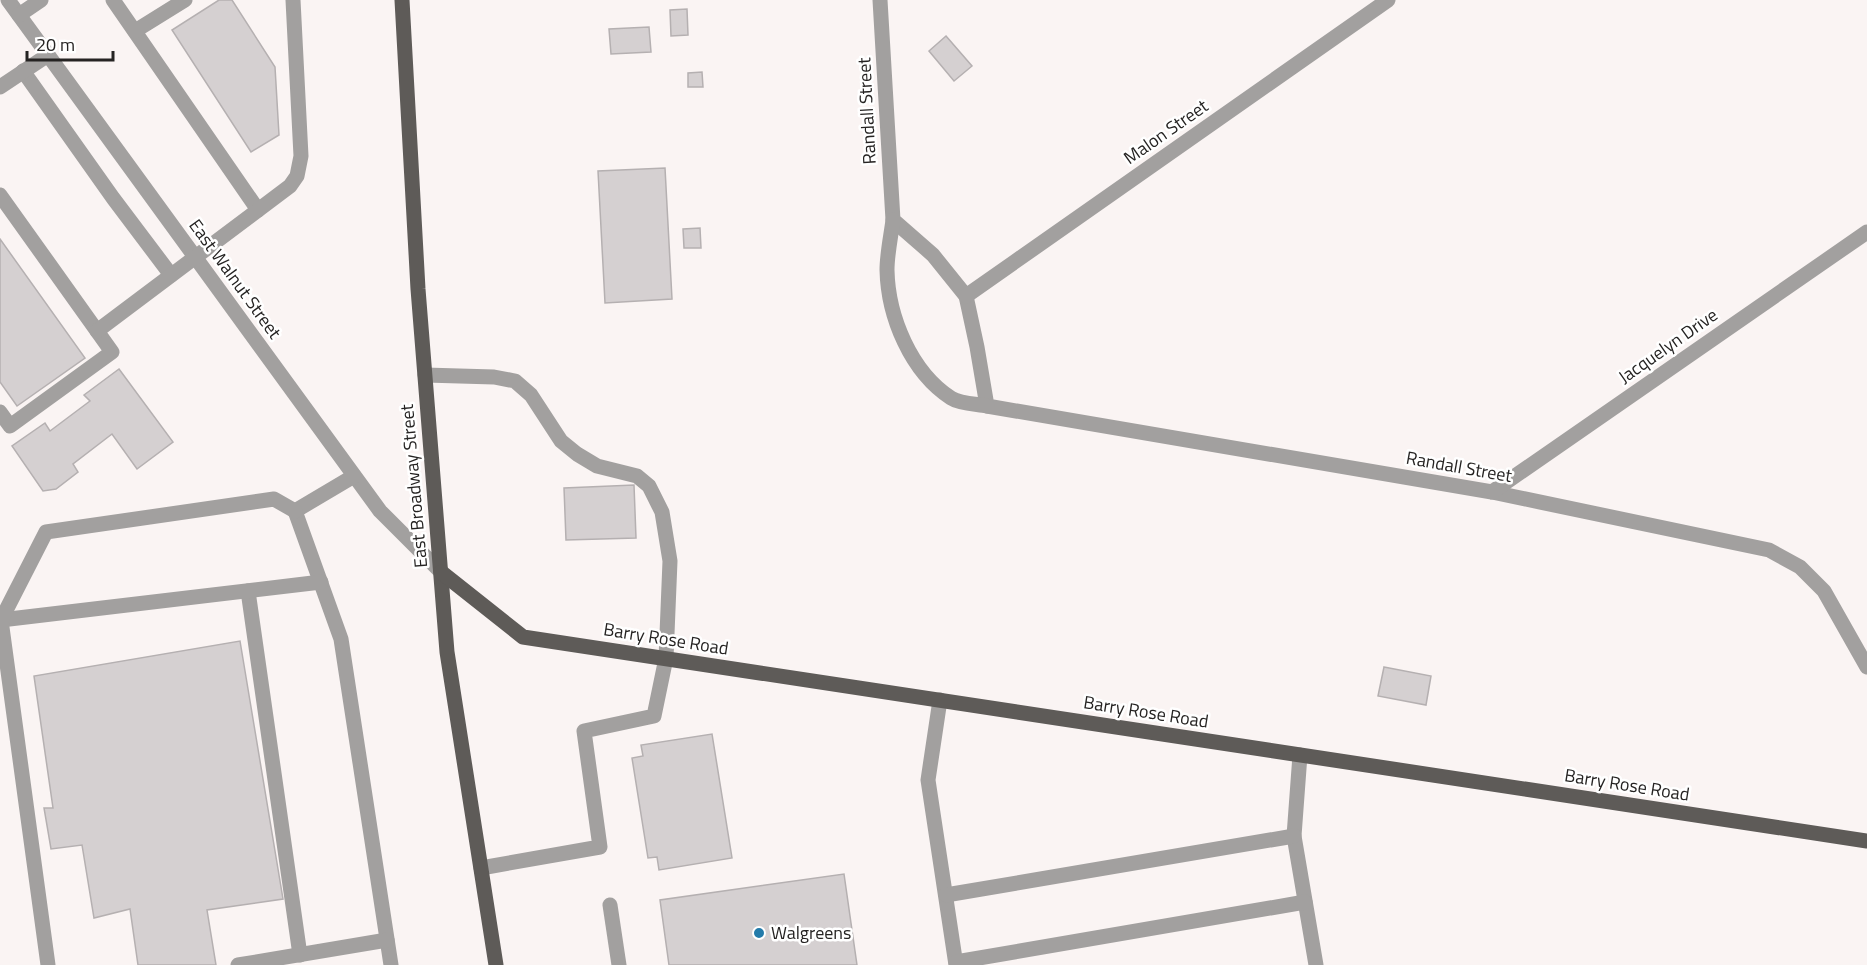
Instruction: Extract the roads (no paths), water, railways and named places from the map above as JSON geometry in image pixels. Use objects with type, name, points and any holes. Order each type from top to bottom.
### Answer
[{"type":"main road","name":"East Broadway Street","points":[[402,0],[425,375],[447,652],[496,965]]},
{"type":"main road","name":"Barry Rose Road","points":[[441,572],[523,637],[1867,841]]},
{"type":"street","name":"East Walnut Street","points":[[8,0],[380,511],[441,572]]},
{"type":"street","points":[[19,15],[41,0]]},
{"type":"street","points":[[113,0],[258,210]]},
{"type":"street","points":[[135,31],[185,0]]},
{"type":"street","points":[[97,331],[290,186],[297,176],[301,156],[293,0]]},
{"type":"street","name":"Randall Street","points":[[880,0],[893,220],[887,270],[892,310],[908,349],[927,377],[953,400],[1492,492],[1769,550],[1800,567],[1824,591],[1867,667]]},
{"type":"street","name":"Malon Street","points":[[966,296],[1388,0]]},
{"type":"street","points":[[0,87],[48,55]]},
{"type":"street","points":[[23,71],[112,198],[171,275]]},
{"type":"street","points":[[0,195],[112,352],[10,426],[0,412]]},
{"type":"street","points":[[893,220],[933,255],[966,296],[987,406]]},
{"type":"street","name":"Jacquelyn Drive","points":[[1492,492],[1867,232]]},
{"type":"street","points":[[425,375],[494,377],[515,381],[531,395],[568,448],[597,466],[637,476],[649,486],[662,512],[670,561],[666,658],[654,717],[584,731],[600,847],[481,868]]},
{"type":"street","points":[[295,511],[354,476]]},
{"type":"street","points":[[48,965],[2,620],[46,532],[274,499],[295,511],[341,639],[391,965]]},
{"type":"street","points":[[2,620],[321,582]]},
{"type":"street","points":[[248,591],[300,955]]},
{"type":"street","points":[[940,700],[928,780],[956,964],[1305,902]]},
{"type":"street","points":[[1300,755],[1294,836],[1316,965]]},
{"type":"street","points":[[946,895],[1294,836]]},
{"type":"street","points":[[610,905],[619,965]]},
{"type":"street","points":[[238,965],[387,940]]},
{"type":"place","name":"Walgreens","points":[[759,933]]}]
